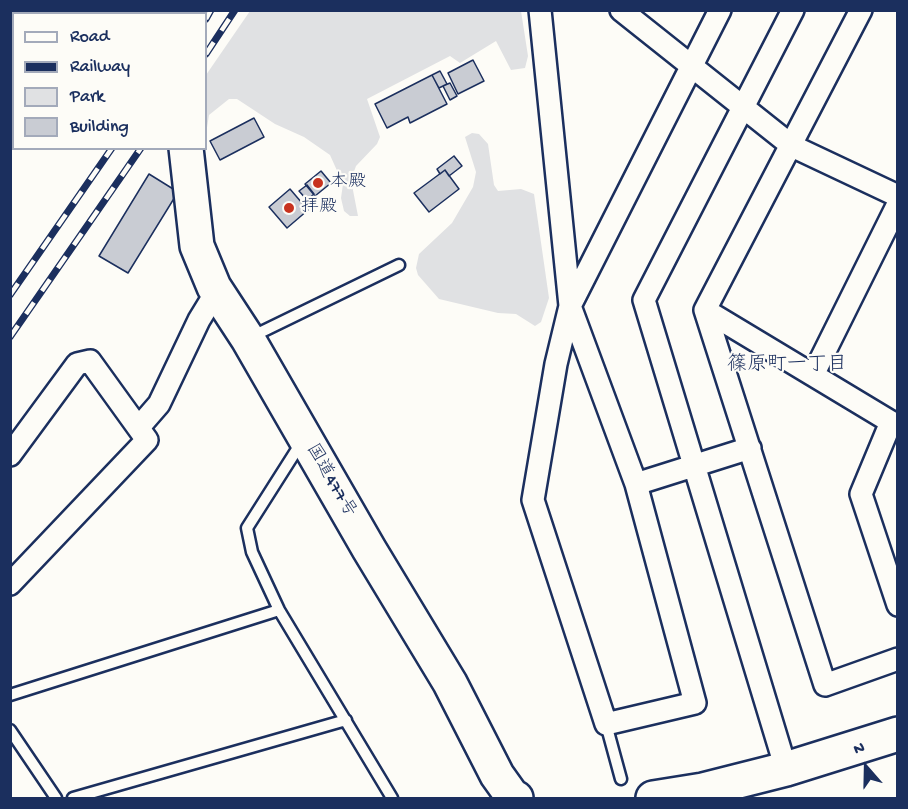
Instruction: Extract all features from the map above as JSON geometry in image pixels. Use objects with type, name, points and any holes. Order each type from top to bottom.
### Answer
[{"type":"main road","name":"国道477号","points":[[186,150],[197,246],[213,287],[248,339],[450,683],[497,775],[513,798]]},
{"type":"main road","points":[[653,798],[703,790],[786,769],[897,734]]},
{"type":"street","points":[[621,10],[792,146],[897,196]]},
{"type":"street","points":[[546,11],[570,306],[636,484],[695,703],[606,724],[533,500],[555,364],[570,306],[720,10]]},
{"type":"street","points":[[786,769],[644,300],[793,10]]},
{"type":"street","points":[[861,10],[705,310],[825,685],[897,659]]},
{"type":"street","points":[[813,375],[897,204]]},
{"type":"street","points":[[139,426],[159,404],[199,320],[210,302],[219,295]]},
{"type":"street","points":[[705,310],[894,423],[861,494],[897,605]]},
{"type":"street","points":[[10,455],[77,363],[90,362],[139,426],[147,440],[10,584]]},
{"type":"street","points":[[636,484],[750,448]]},
{"type":"lane","points":[[248,339],[399,266]]},
{"type":"lane","points":[[304,437],[247,528],[252,552],[279,610],[392,798]]},
{"type":"lane","points":[[10,695],[279,610]]},
{"type":"lane","points":[[74,798],[346,720]]},
{"type":"lane","points":[[606,724],[621,778]]},
{"type":"lane","points":[[10,730],[56,798]]},
{"type":"green space","points":[[250,11],[521,11],[528,56],[525,68],[511,70],[496,41],[460,63],[450,56],[367,99],[380,137],[377,144],[356,166],[351,180],[358,216],[350,216],[344,211],[341,198],[343,184],[330,155],[304,137],[275,124],[237,99],[229,99],[209,115],[207,128],[207,74]]},
{"type":"green space","points":[[472,133],[479,134],[488,144],[494,185],[498,191],[521,189],[534,194],[549,298],[541,322],[535,326],[516,314],[498,313],[439,299],[418,275],[416,268],[419,254],[452,223],[473,187],[476,172],[465,137]]},
{"type":"building","points":[[473,60],[484,81],[458,94],[448,73]]},
{"type":"building","points":[[440,71],[447,84],[439,88],[432,75]]},
{"type":"building","points":[[432,75],[447,104],[410,123],[408,117],[387,128],[375,104]]},
{"type":"building","points":[[450,83],[457,96],[450,100],[443,86]]},
{"type":"building","points":[[254,118],[264,137],[220,160],[210,141]]},
{"type":"building","points":[[454,156],[462,166],[449,176],[445,170],[440,174],[437,169]]},
{"type":"building","points":[[445,170],[459,189],[429,212],[414,193]]},
{"type":"building","name":"本殿","points":[[321,171],[331,183],[315,196],[305,184]]},
{"type":"building","points":[[149,174],[178,192],[128,273],[99,256]]},
{"type":"building","points":[[307,185],[314,194],[307,200],[299,191]]},
{"type":"building","name":"拝殿","points":[[290,189],[308,210],[287,228],[269,207]]},
{"type":"railway","points":[[207,17],[211,10]]},
{"type":"railway","points":[[207,52],[235,10]]},
{"type":"railway","points":[[10,295],[111,150]]},
{"type":"railway","points":[[10,337],[140,150]]},
{"type":"place","name":"本殿","points":[[318,183]]},
{"type":"place","name":"拝殿","points":[[289,208]]},
{"type":"district","name":"篠原町一丁目","points":[[787,366]]}]
